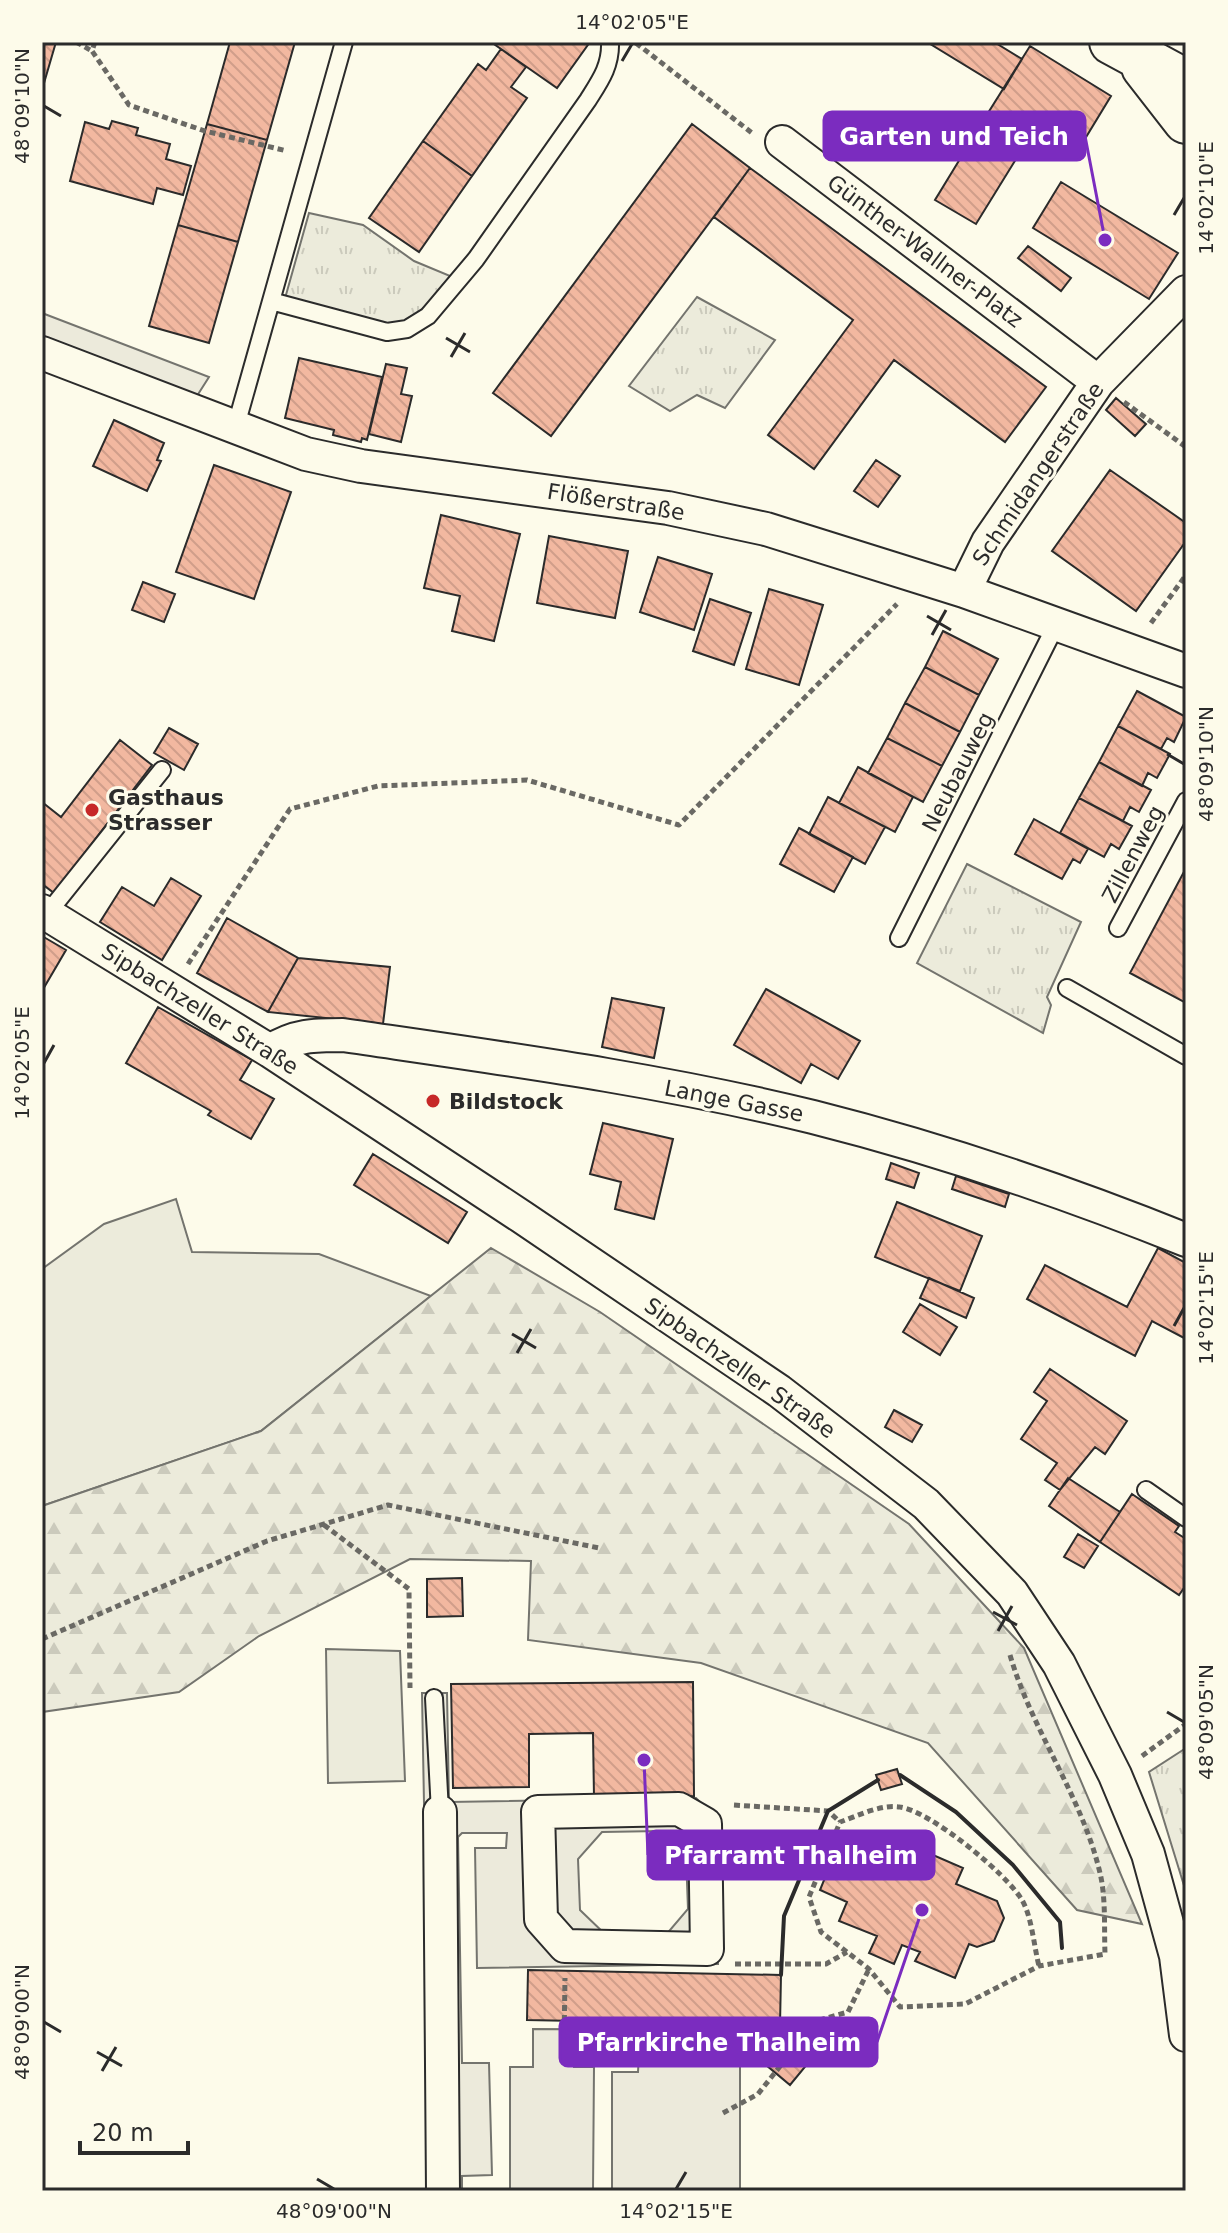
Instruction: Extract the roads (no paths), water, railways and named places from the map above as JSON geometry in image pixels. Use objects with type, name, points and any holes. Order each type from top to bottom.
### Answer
[{"type":"main road","points":[[1125,50],[1186,82]]},
{"type":"main road","points":[[1125,50],[1186,121]]},
{"type":"street","name":"Günther-Wallner-Platz","points":[[782,142],[1098,382]]},
{"type":"street","name":"Schmidangerstraße","points":[[964,591],[988,542],[1098,382],[1186,292]]},
{"type":"street","name":"Flößerstraße","points":[[42,353],[306,454],[361,466],[608,499],[766,529],[964,591],[1186,671]]},
{"type":"street","name":"Sipbachzeller Straße","points":[[44,913],[270,1051],[779,1391],[926,1504],[1012,1593],[1059,1664],[1115,1775],[1148,1854],[1176,1956],[1186,2035]]},
{"type":"street","name":"Lange Gasse","points":[[270,1051],[289,1039],[307,1034],[343,1035],[697,1093],[811,1117],[927,1148],[1044,1186],[1186,1240]]},
{"type":"street","points":[[679,1809],[705,1824],[707,1949],[565,1946],[541,1919],[538,1812],[679,1809]]},
{"type":"street","points":[[440,1812],[443,2191]]},
{"type":"lane","points":[[235,429],[344,42]]},
{"type":"lane","points":[[271,301],[387,332],[407,329],[428,316],[476,259],[588,100],[605,73],[610,42]]},
{"type":"lane","name":"Neubauweg","points":[[899,938],[1056,625]]},
{"type":"lane","points":[[44,913],[162,770]]},
{"type":"lane","name":"Zillenweg","points":[[1118,928],[1186,801]]},
{"type":"lane","points":[[1067,988],[1186,1056]]},
{"type":"lane","points":[[1146,1490],[1186,1518]]},
{"type":"lane","points":[[434,1698],[440,1812]]},
{"type":"place","name":"Garten und Teich","points":[[1105,240]]},
{"type":"place","name":"Gasthaus Strasser","points":[[92,810]]},
{"type":"place","name":"Bildstock","points":[[433,1101]]},
{"type":"place","name":"Pfarramt Thalheim","points":[[644,1760]]},
{"type":"place","name":"Pfarrkirche Thalheim","points":[[922,1910]]}]
